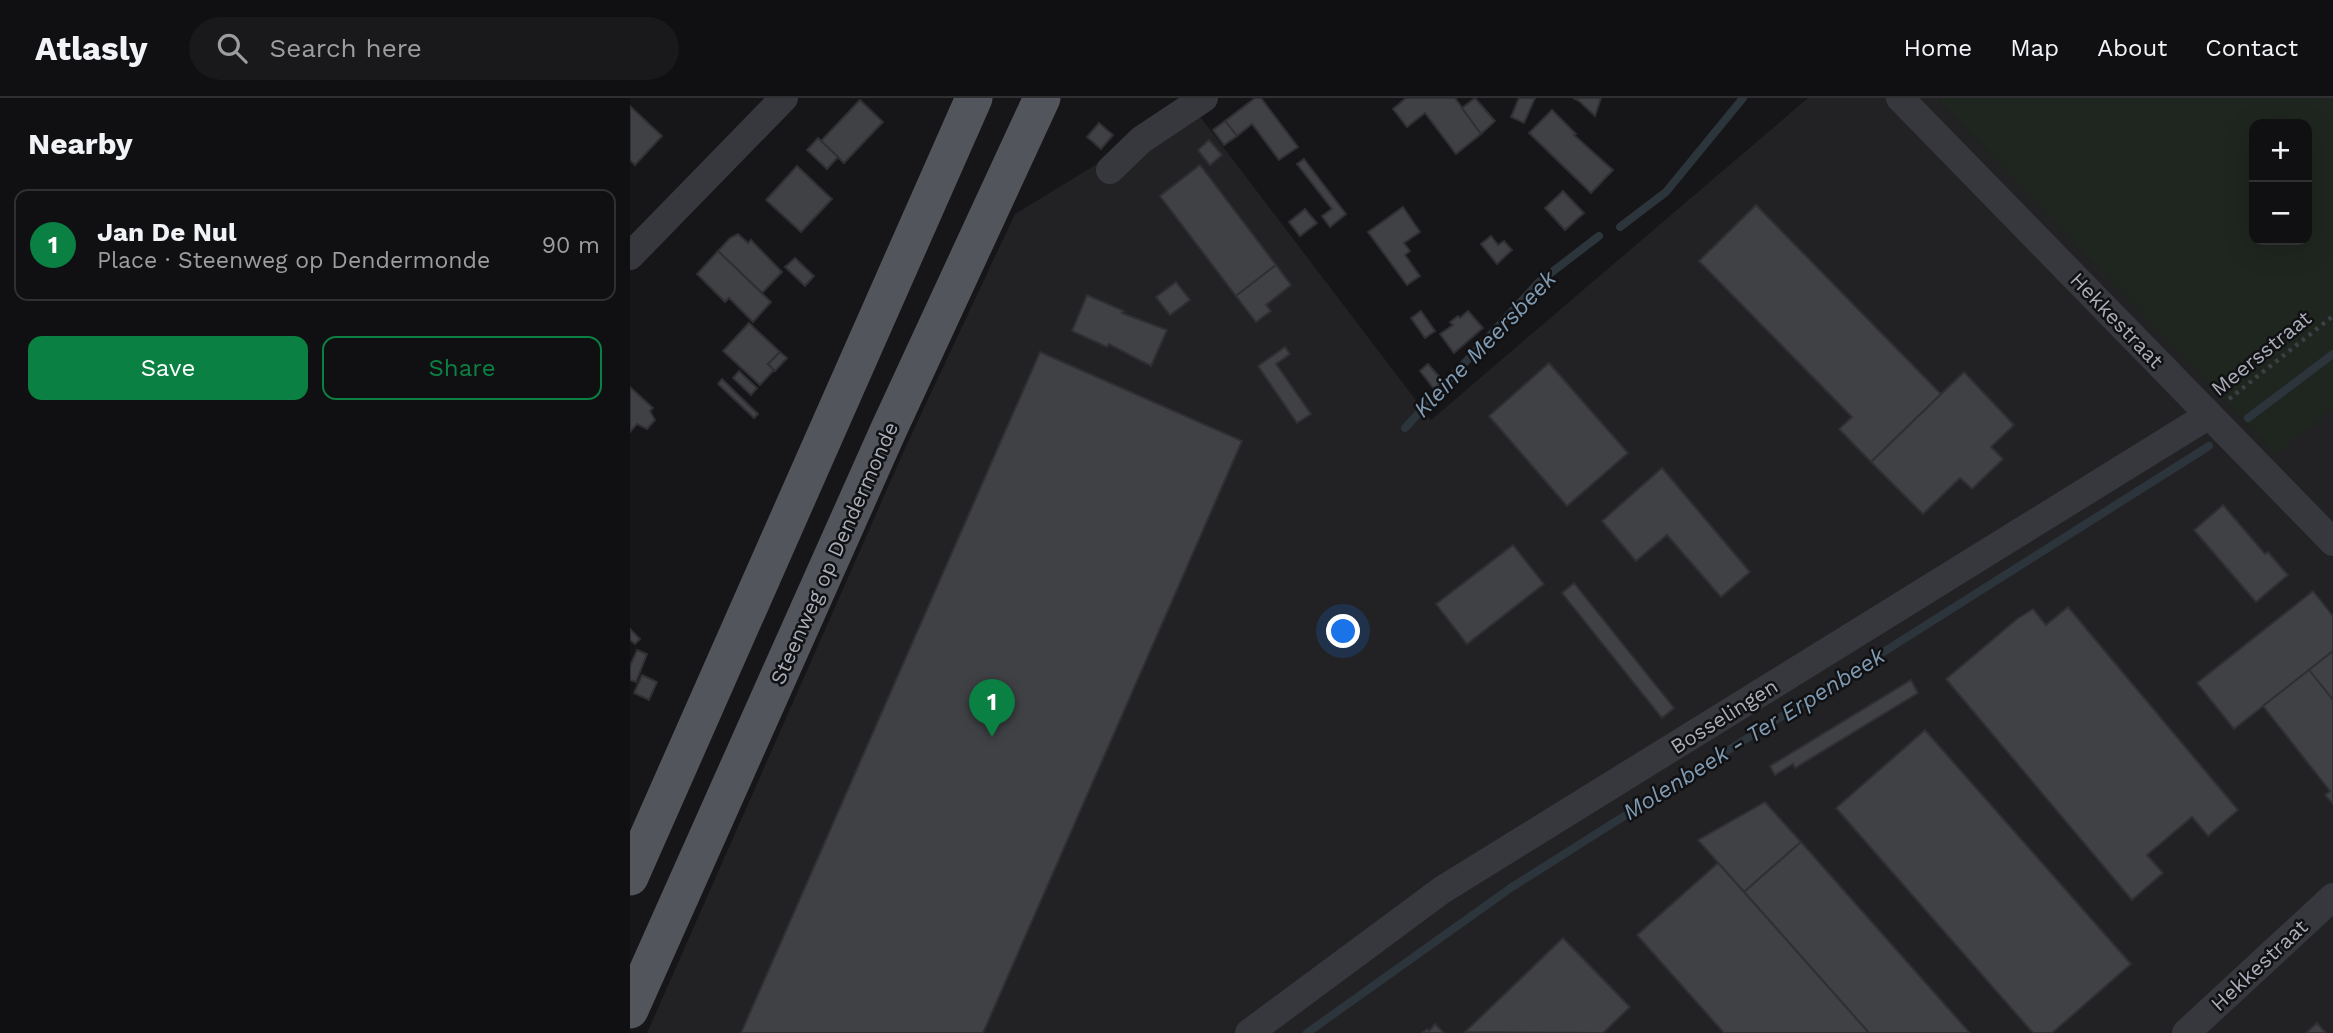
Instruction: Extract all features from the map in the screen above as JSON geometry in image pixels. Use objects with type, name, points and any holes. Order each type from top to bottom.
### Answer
[{"type":"main road","points":[[630,877],[974,98]]},
{"type":"main road","name":"Steenweg op Dendermonde","points":[[630,1010],[888,431],[1042,98]]},
{"type":"street","points":[[630,256],[784,98]]},
{"type":"street","points":[[1110,170],[1141,140],[1204,98]]},
{"type":"street","name":"Hekkestraat","points":[[1900,98],[2333,542]]},
{"type":"street","name":"Bosselingen","points":[[1249,1033],[1442,890],[2209,415]]},
{"type":"street","name":"Hekkestraat","points":[[2186,1033],[2333,897]]},
{"type":"path","name":"Meersstraat","points":[[2209,415],[2333,316]]},
{"type":"shaded area","points":[[1808,98],[1937,98],[2268,444],[2333,396],[2333,1033],[647,1033],[907,444],[1015,214],[1192,106],[1431,420]]},
{"type":"shaded area","points":[[1937,98],[2333,98],[2333,408],[2276,455]]},
{"type":"building","points":[[1255,98],[1261,98],[1298,147],[1279,160],[1252,124],[1237,136],[1225,121]]},
{"type":"building","points":[[1406,98],[1455,98],[1481,134],[1456,154],[1425,113],[1407,127],[1393,109]]},
{"type":"building","points":[[1475,98],[1495,121],[1481,134],[1462,108]]},
{"type":"building","points":[[1519,98],[1535,98],[1524,123],[1511,117]]},
{"type":"building","points":[[1573,98],[1601,98],[1595,116],[1579,101]]},
{"type":"building","points":[[860,100],[883,122],[844,163],[821,141]]},
{"type":"building","points":[[630,106],[662,136],[635,165],[630,160]]},
{"type":"building","points":[[1552,110],[1576,134],[1574,135],[1613,170],[1591,193],[1529,133]]},
{"type":"building","points":[[1225,121],[1237,136],[1224,145],[1213,130]]},
{"type":"building","points":[[1099,123],[1113,135],[1101,149],[1087,137]]},
{"type":"building","points":[[818,138],[838,157],[827,169],[807,150]]},
{"type":"building","points":[[1209,140],[1222,155],[1210,165],[1198,150]]},
{"type":"building","points":[[1304,159],[1346,214],[1330,227],[1322,216],[1332,209],[1297,164]]},
{"type":"building","points":[[1200,165],[1276,265],[1236,296],[1160,196]]},
{"type":"building","points":[[797,166],[832,199],[801,232],[766,200]]},
{"type":"building","points":[[1563,191],[1584,213],[1565,230],[1545,208]]},
{"type":"building","points":[[1756,205],[1941,394],[1871,462],[1839,429],[1852,417],[1699,261]]},
{"type":"building","points":[[1403,207],[1420,232],[1404,243],[1410,251],[1405,255],[1420,276],[1407,285],[1368,232]]},
{"type":"building","points":[[1305,209],[1317,223],[1300,236],[1289,222]]},
{"type":"building","points":[[738,234],[748,243],[751,240],[782,272],[762,293],[718,251],[730,238]]},
{"type":"building","points":[[1491,236],[1498,245],[1504,241],[1512,250],[1497,264],[1481,244]]},
{"type":"building","points":[[718,251],[771,302],[753,322],[729,298],[725,302],[697,274]]},
{"type":"building","points":[[795,258],[814,276],[805,286],[785,267]]},
{"type":"building","points":[[1276,265],[1291,285],[1266,305],[1271,311],[1256,322],[1236,296]]},
{"type":"building","points":[[1176,282],[1190,300],[1170,315],[1156,297]]},
{"type":"building","points":[[1087,295],[1124,311],[1122,313],[1167,330],[1151,366],[1109,344],[1107,347],[1072,331]]},
{"type":"building","points":[[1421,311],[1435,331],[1425,338],[1411,318]]},
{"type":"building","points":[[1468,311],[1483,328],[1454,353],[1440,334],[1453,325],[1450,322]]},
{"type":"building","points":[[749,323],[780,352],[768,364],[774,370],[760,385],[723,351]]},
{"type":"building","points":[[1285,347],[1290,354],[1276,364],[1311,414],[1297,423],[1258,366]]},
{"type":"building","points":[[780,352],[787,358],[775,371],[768,364]]},
{"type":"building","points":[[1040,352],[1242,441],[983,1033],[741,1033]]},
{"type":"building","points":[[1549,363],[1628,453],[1567,506],[1489,416]]},
{"type":"building","points":[[1428,364],[1443,381],[1434,389],[1420,371]]},
{"type":"building","points":[[739,371],[757,388],[751,395],[733,378]]},
{"type":"building","points":[[1964,372],[2014,425],[1991,447],[2003,459],[1972,489],[1960,478],[1923,514],[1871,462]]},
{"type":"building","points":[[722,379],[758,414],[754,418],[718,384]]},
{"type":"building","points":[[630,387],[653,408],[650,411],[655,420],[647,429],[637,424],[630,432]]},
{"type":"building","points":[[1662,468],[1750,572],[1721,597],[1667,535],[1636,561],[1602,521]]},
{"type":"building","points":[[2223,505],[2265,554],[2268,552],[2288,575],[2256,602],[2194,530]]},
{"type":"building","points":[[1513,545],[1544,584],[1467,644],[1436,604]]},
{"type":"building","points":[[1574,583],[1674,708],[1662,718],[1562,593]]},
{"type":"building","points":[[2313,591],[2333,616],[2333,651],[2234,729],[2197,683]]},
{"type":"building","points":[[2068,607],[2238,810],[2208,836],[2192,817],[2147,855],[2163,873],[2132,900],[1946,679],[2017,619],[2033,609],[2046,625]]},
{"type":"building","points":[[630,629],[640,639],[635,644],[630,640]]},
{"type":"building","points":[[637,650],[647,654],[636,682],[630,680],[630,666]]},
{"type":"building","points":[[2333,651],[2333,700],[2309,670]]},
{"type":"building","points":[[2309,670],[2333,700],[2333,804],[2325,795],[2330,791],[2263,706]]},
{"type":"building","points":[[642,675],[657,682],[649,700],[634,693]]},
{"type":"building","points":[[1911,680],[1918,693],[1795,768],[1793,764],[1775,775],[1770,766]]},
{"type":"building","points":[[1925,730],[2131,964],[2052,1033],[2033,1033],[1836,808]]},
{"type":"building","points":[[1765,802],[1801,842],[1744,892],[1698,840]]},
{"type":"building","points":[[1801,842],[1970,1033],[1869,1033],[1744,892]]},
{"type":"building","points":[[1718,863],[1869,1033],[1724,1033],[1637,935]]},
{"type":"building","points":[[1563,938],[1630,1007],[1603,1033],[1465,1032]]},
{"type":"building","points":[[2317,1023],[2326,1033],[2306,1033]]},
{"type":"building","points":[[1435,1024],[1444,1033],[1422,1033],[1427,1029],[1429,1031]]},
{"type":"waterway","name":"Kleine Meersbeek","points":[[1620,227],[1666,192],[1743,98]]},
{"type":"waterway","name":"Kleine Meersbeek","points":[[1405,428],[1539,282],[1599,236]]},
{"type":"waterway","name":"Molenbeek - Ter Erpenbeek","points":[[2248,418],[2333,354]]},
{"type":"waterway","name":"Molenbeek - Ter Erpenbeek","points":[[1307,1033],[1512,887],[2209,446]]},
{"type":"place","name":"Jan De Nul","points":[[992,737]]}]
